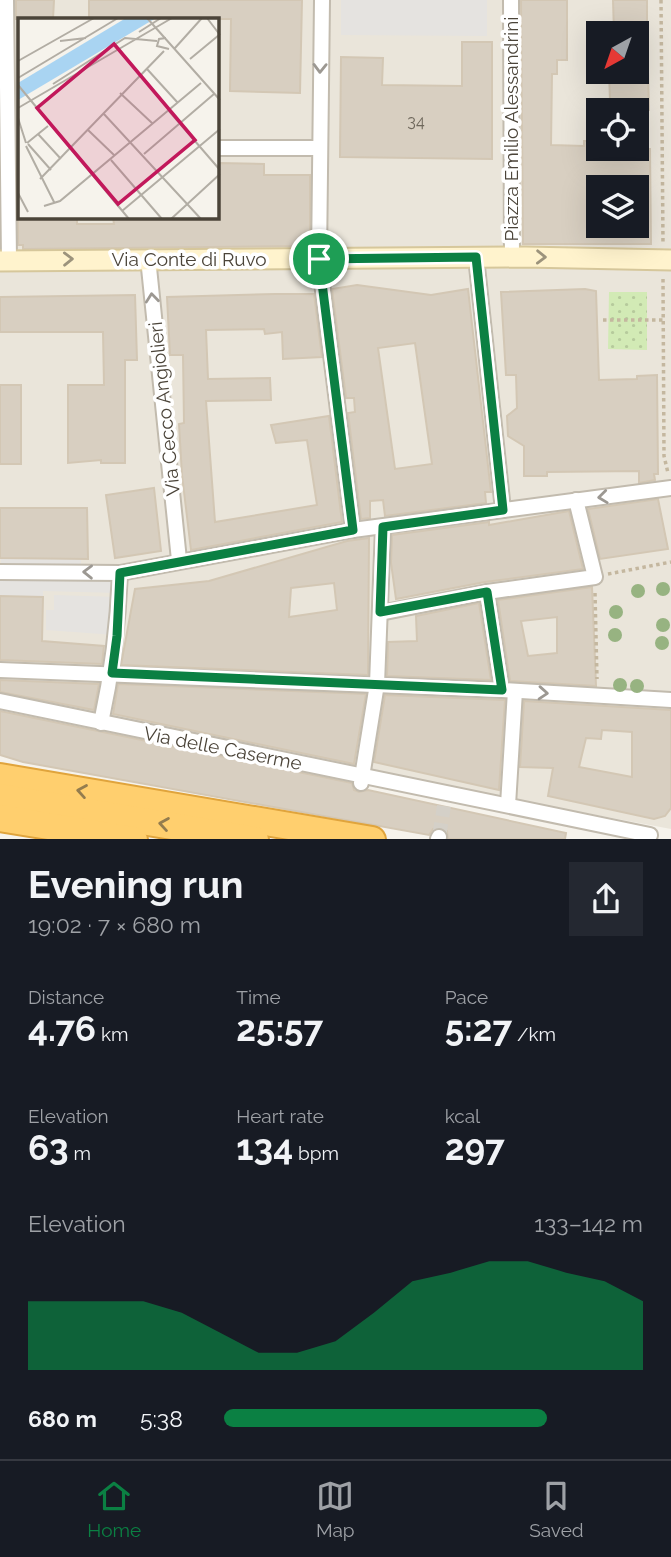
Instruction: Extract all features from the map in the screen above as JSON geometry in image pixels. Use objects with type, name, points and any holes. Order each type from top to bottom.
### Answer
[{"type":"highway","points":[[0,777],[372,839]]},
{"type":"highway","points":[[0,797],[255,839]]},
{"type":"highway","points":[[0,818],[134,839]]},
{"type":"highway","points":[[0,835],[22,839]]},
{"type":"main road","name":"Via Conte di Ruvo","points":[[4,261],[476,257],[667,259]]},
{"type":"street","points":[[4,261],[9,149],[6,0]]},
{"type":"street","points":[[322,0],[319,259],[353,530]]},
{"type":"street","name":"Piazza Emilio Alessandrini","points":[[511,0],[512,257]]},
{"type":"street","points":[[219,148],[319,148]]},
{"type":"street","points":[[476,257],[503,510]]},
{"type":"street","name":"Via Cecco Angiolieri","points":[[148,258],[179,560]]},
{"type":"street","points":[[0,572],[120,573],[353,530],[671,488]]},
{"type":"street","points":[[380,612],[487,592],[595,577],[576,500]]},
{"type":"street","points":[[362,780],[377,684],[383,527]]},
{"type":"street","points":[[101,723],[112,673],[118,626],[120,573]]},
{"type":"street","points":[[487,592],[509,690],[509,805]]},
{"type":"street","points":[[0,670],[377,684],[671,700]]},
{"type":"street","name":"Via delle Caserme","points":[[0,701],[446,800],[509,805],[650,835]]},
{"type":"path","points":[[661,0],[663,233],[667,259],[663,320],[664,456]]},
{"type":"path","points":[[663,233],[671,233]]},
{"type":"path","points":[[603,320],[663,320]]},
{"type":"path","points":[[597,696],[595,577],[671,562]]},
{"type":"shaded area","points":[[0,0],[671,0],[671,829],[0,703]]},
{"type":"shaded area","points":[[341,0],[487,0],[487,36],[341,35]]},
{"type":"shaded area","points":[[1,558],[81,559],[81,571],[1,571]]},
{"type":"shaded area","points":[[46,576],[117,579],[117,593],[43,591],[43,597],[0,596],[0,579],[43,580]]},
{"type":"shaded area","points":[[54,595],[117,597],[115,635],[46,630],[46,610],[54,610]]},
{"type":"green space","points":[[609,292],[647,292],[647,350],[608,349]]},
{"type":"building","points":[[16,0],[54,0],[53,18],[16,19]]},
{"type":"building","points":[[89,0],[302,0],[300,93],[230,91],[231,19],[89,18]]},
{"type":"building","points":[[521,0],[567,0],[567,60],[557,60],[557,74],[552,74],[551,145],[584,146],[586,141],[586,161],[649,161],[650,149],[651,244],[523,244]]},
{"type":"building","points":[[613,0],[647,0],[647,21],[614,21]]},
{"type":"building","points":[[462,42],[492,42],[492,159],[340,157],[341,57],[383,58],[382,85],[462,86]]},
{"type":"building","points":[[609,84],[648,84],[649,98],[610,98]]},
{"type":"building","points":[[219,163],[264,164],[264,175],[310,175],[310,246],[23,249],[23,245],[18,245],[18,219],[77,219],[77,224],[114,224],[113,219],[219,219]]},
{"type":"building","points":[[357,285],[431,295],[468,289],[491,492],[485,492],[486,503],[385,516],[383,500],[370,501],[370,518],[361,519],[348,413],[355,412],[354,398],[346,398],[332,289]],"holes":[[[415,343],[432,464],[395,469],[378,348]]]},
{"type":"building","points":[[585,289],[596,291],[599,380],[637,379],[637,376],[657,375],[658,474],[654,474],[655,480],[639,483],[639,471],[547,472],[547,476],[524,476],[524,446],[508,436],[507,416],[517,408],[516,375],[506,375],[501,292]]},
{"type":"building","points":[[314,294],[322,357],[283,359],[282,332],[265,334],[264,329],[206,330],[208,379],[270,378],[271,400],[206,401],[215,522],[317,505],[307,440],[276,443],[271,425],[329,416],[342,522],[191,550],[179,424],[184,423],[183,355],[170,355],[167,297]]},
{"type":"building","points":[[135,295],[137,360],[125,360],[125,463],[101,463],[101,460],[68,463],[68,385],[104,385],[103,332],[0,332],[0,297]]},
{"type":"building","points":[[0,385],[21,385],[21,464],[0,464]]},
{"type":"building","points":[[154,488],[161,551],[115,558],[106,495]]},
{"type":"building","points":[[658,499],[668,549],[600,559],[588,509]]},
{"type":"building","points":[[0,508],[87,508],[88,559],[0,558]]},
{"type":"building","points":[[569,511],[583,569],[485,582],[396,599],[391,563],[392,535],[489,522],[489,525]]},
{"type":"building","points":[[369,538],[368,675],[121,665],[135,589],[209,581],[347,541]],"holes":[[[334,583],[337,610],[289,617],[291,588]]]},
{"type":"building","points":[[592,587],[596,686],[510,681],[498,600]],"holes":[[[557,617],[557,653],[528,656],[521,621]]]},
{"type":"building","points":[[0,596],[43,597],[42,641],[104,646],[102,664],[0,660]]},
{"type":"building","points":[[479,603],[491,680],[387,676],[388,642],[417,641],[416,616]]},
{"type":"building","points":[[0,680],[99,684],[94,710],[0,692]]},
{"type":"building","points":[[118,684],[366,694],[354,764],[113,714]]},
{"type":"building","points":[[385,695],[505,700],[499,790],[374,762]]},
{"type":"building","points":[[524,701],[671,710],[671,808],[665,816],[654,819],[548,796],[553,768],[520,767]],"holes":[[[602,730],[632,732],[632,777],[579,767],[586,738],[601,739]]]},
{"type":"building","points":[[0,711],[352,783],[354,790],[359,792],[368,790],[566,833],[565,839],[448,839],[447,831],[439,827],[433,829],[429,835],[23,762],[0,755]]},
{"type":"tunnel","points":[[439,837],[444,806]]},
{"type":"route","points":[[476,257],[503,510],[383,527],[380,612],[487,592],[502,690],[112,673],[120,573],[353,530],[319,259],[476,257]]}]
